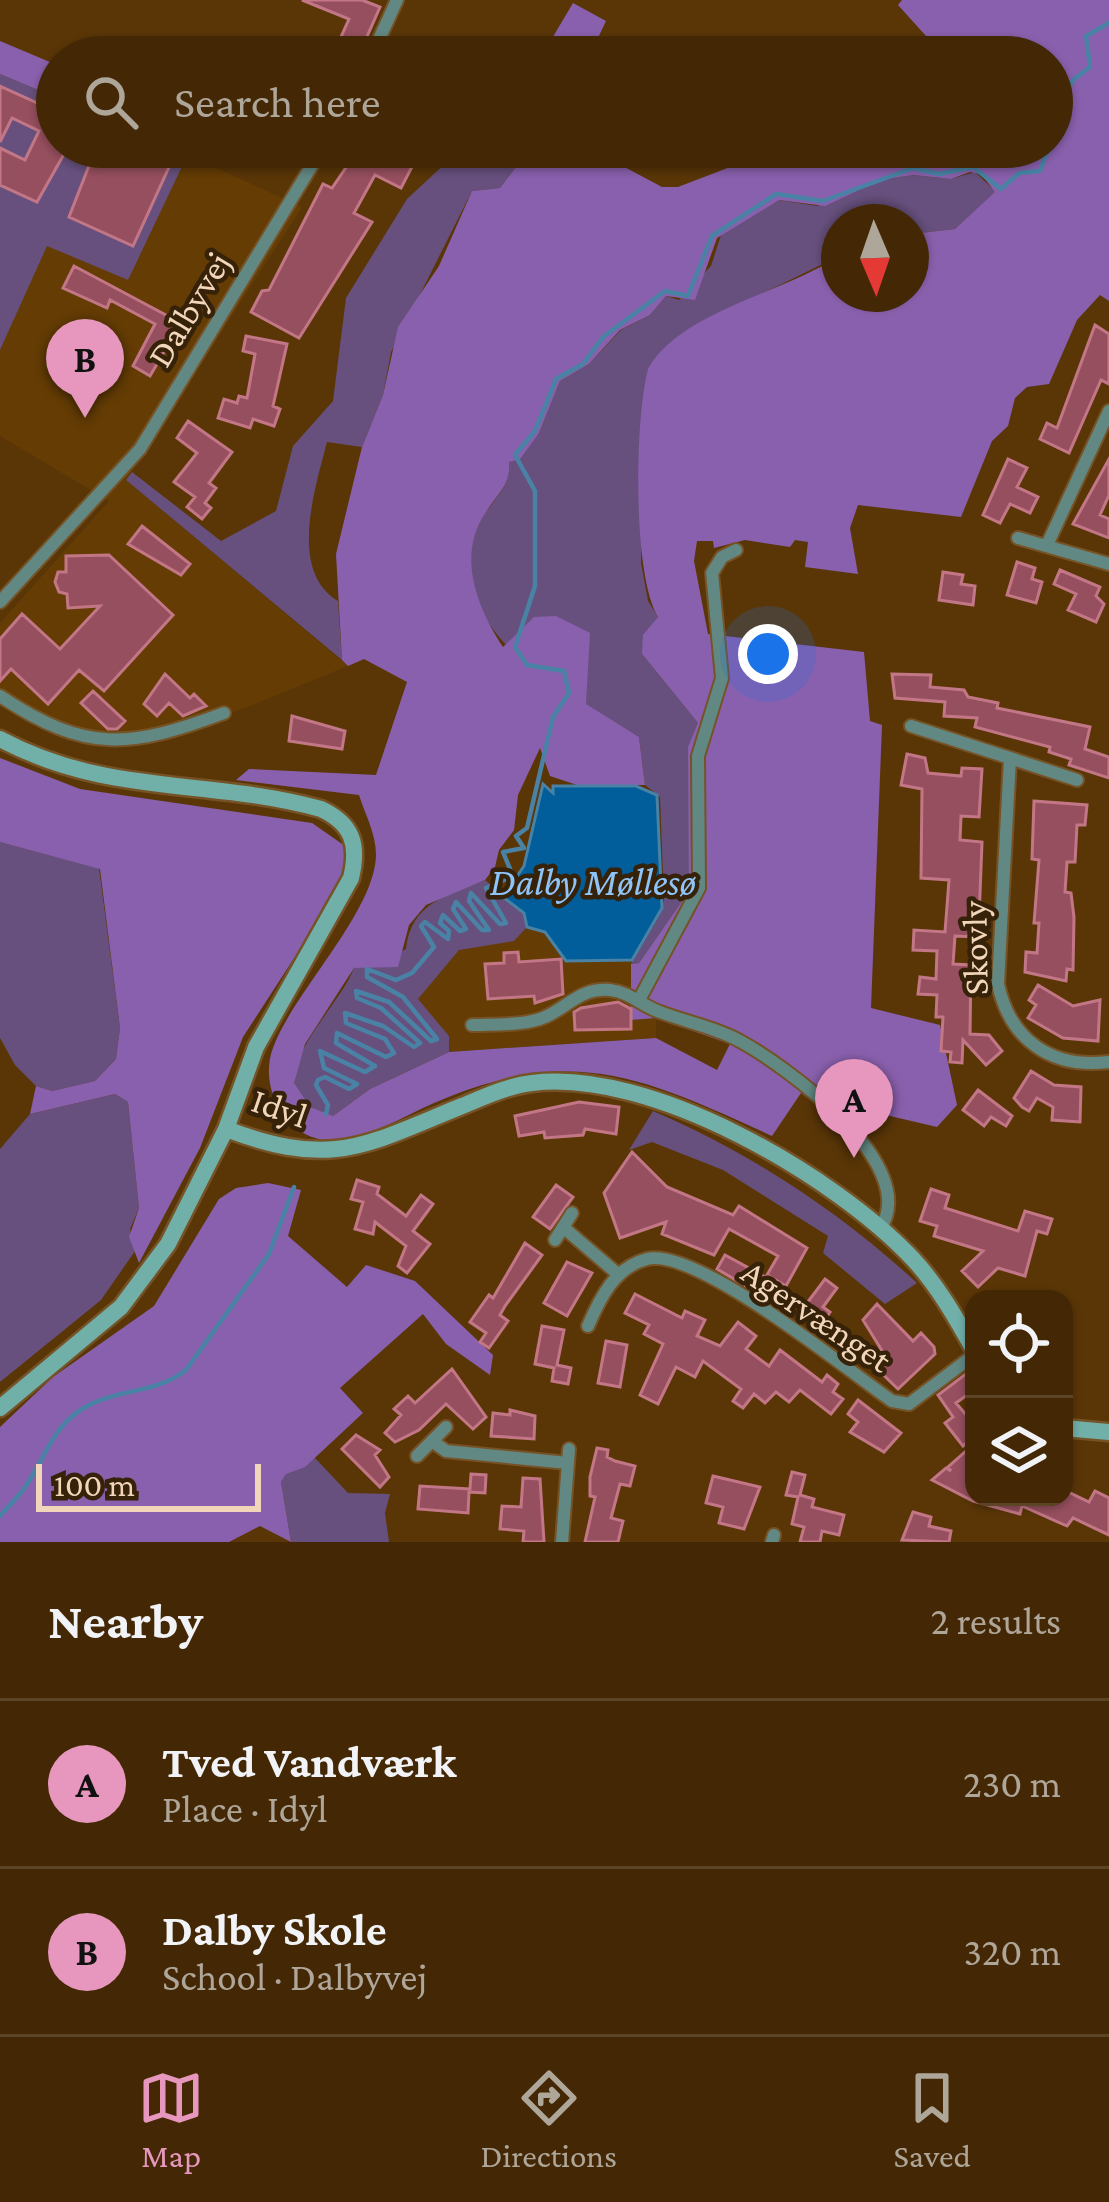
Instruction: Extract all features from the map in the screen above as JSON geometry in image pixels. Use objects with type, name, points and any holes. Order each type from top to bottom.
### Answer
[{"type":"street","points":[[381,36],[397,0]]},
{"type":"street","name":"Dalbyvej","points":[[0,602],[140,449],[310,168]]},
{"type":"street","points":[[1047,545],[1108,411]]},
{"type":"street","points":[[1018,538],[1109,564]]},
{"type":"street","points":[[639,1000],[700,888],[698,756],[722,678],[712,573],[722,557],[736,550]]},
{"type":"street","points":[[0,697],[44,725],[103,742],[157,738],[224,713]]},
{"type":"street","points":[[910,726],[1077,780]]},
{"type":"street","name":"Idyl","points":[[0,739],[49,762],[117,782],[306,805],[346,825],[356,847],[352,878],[256,1047],[226,1129],[292,1150],[333,1153],[530,1083],[597,1085],[652,1097],[738,1133],[880,1228],[929,1279],[965,1338]]},
{"type":"street","name":"Skovly","points":[[1010,758],[999,948],[1003,1006],[1013,1028],[1030,1044],[1076,1063],[1109,1061]]},
{"type":"street","points":[[472,1025],[540,1019],[571,996],[614,990],[731,1036],[776,1061],[842,1117],[873,1160],[885,1187],[888,1207],[880,1228]]},
{"type":"street","points":[[0,1408],[142,1283],[226,1129]]},
{"type":"street","points":[[572,1213],[559,1234],[619,1275],[588,1326]]},
{"type":"street","name":"Agervænget","points":[[619,1275],[650,1258],[681,1263],[763,1307],[892,1401],[908,1404],[965,1360]]},
{"type":"street","points":[[417,1456],[446,1427]]},
{"type":"street","points":[[1073,1428],[1109,1432]]},
{"type":"street","points":[[432,1441],[446,1450],[568,1456],[562,1542]]},
{"type":"shaded area","points":[[902,0],[1109,0],[1109,301],[1100,295],[1077,320],[1049,384],[1027,387],[1015,398],[1008,426],[992,441],[961,517],[858,505],[850,528],[858,574],[805,567],[808,542],[795,540],[790,547],[745,540],[714,548],[713,541],[697,541],[694,561],[708,634],[864,652],[870,721],[882,725],[871,1008],[940,1025],[957,1105],[937,1127],[873,1112],[843,1124],[801,1093],[772,1136],[645,1084],[568,1072],[483,1085],[350,1139],[323,1140],[296,1128],[277,1105],[269,1062],[283,1027],[362,902],[372,877],[374,839],[359,795],[236,780],[249,769],[376,775],[407,682],[364,659],[348,666],[342,660],[336,554],[398,327],[439,266],[472,191],[500,188],[515,168],[626,168],[662,187],[678,187],[727,168],[1073,168],[1073,36],[926,36],[898,5]],"holes":[[[981,174],[995,192],[955,229],[929,232],[929,312],[821,312],[821,267],[683,332],[648,369],[640,423],[638,496],[644,567],[658,617],[643,635],[642,654],[698,723],[688,747],[689,891],[639,963],[631,964],[631,1020],[656,1018],[730,1044],[717,1070],[656,1038],[449,1052],[370,1089],[333,1116],[310,1107],[294,1083],[305,1044],[354,968],[398,967],[409,925],[426,905],[485,880],[514,830],[518,795],[540,748],[550,776],[577,785],[645,785],[639,737],[586,704],[590,633],[556,616],[534,617],[503,647],[473,581],[472,546],[477,529],[506,483],[509,462],[520,459],[539,433],[560,381],[589,364],[620,330],[650,315],[666,296],[695,300],[717,238],[779,200],[821,205],[880,180]]]},
{"type":"shaded area","points":[[573,3],[606,21],[599,36],[553,36]]},
{"type":"shaded area","points":[[0,41],[36,56],[36,89],[0,74]]},
{"type":"shaded area","points":[[0,74],[36,89],[36,168],[216,168],[302,207],[126,480],[348,666],[240,710],[119,740],[75,732],[0,693],[0,623],[109,501],[0,436]]},
{"type":"shaded area","points":[[0,74],[36,89],[36,168],[181,168],[128,280],[47,246],[0,350]]},
{"type":"shaded area","points":[[440,168],[515,168],[500,188],[472,191],[391,352],[383,395],[362,447],[327,442],[312,505],[309,550],[323,587],[338,601],[342,660],[126,480],[132,472],[221,541],[276,511],[293,446],[333,401],[346,298],[407,199]]},
{"type":"shaded area","points":[[975,172],[996,192],[955,229],[929,232],[929,204],[822,204],[880,180],[912,175],[951,179]]},
{"type":"shaded area","points":[[779,200],[821,204],[821,265],[694,327],[644,410],[641,563],[648,601],[658,617],[642,654],[698,723],[689,891],[639,963],[631,964],[664,901],[660,797],[645,785],[639,737],[549,681],[496,633],[479,604],[470,571],[474,535],[506,482],[509,462],[539,433],[560,381],[589,364],[621,330],[650,315],[666,296],[679,300],[711,266],[722,232]]},
{"type":"shaded area","points":[[0,758],[80,789],[312,823],[345,846],[346,868],[337,892],[243,1037],[200,1148],[139,1263],[129,1237],[139,1208],[128,1102],[115,1094],[30,1114],[36,1086],[52,1091],[95,1081],[116,1059],[120,1028],[100,869],[0,842]]},
{"type":"shaded area","points":[[0,842],[99,868],[120,1028],[116,1059],[95,1081],[52,1091],[36,1086],[15,1065],[0,1038]]},
{"type":"shaded area","points":[[485,880],[524,913],[527,927],[514,941],[459,950],[418,999],[449,1036],[449,1052],[370,1089],[333,1116],[307,1104],[296,1089],[295,1070],[354,968],[374,966],[406,949],[409,933],[423,911]]},
{"type":"shaded area","points":[[527,927],[545,932],[566,961],[632,960],[632,1020],[656,1018],[656,1038],[449,1052],[449,1036],[417,999],[459,949],[514,941]]},
{"type":"shaded area","points":[[115,1094],[128,1102],[139,1208],[130,1229],[135,1251],[101,1300],[0,1382],[0,1149],[30,1114]]},
{"type":"shaded area","points":[[653,1111],[724,1145],[792,1186],[917,1283],[885,1304],[823,1253],[828,1236],[723,1170],[652,1142],[629,1150]]},
{"type":"shaded area","points":[[268,1183],[301,1190],[288,1236],[347,1287],[366,1265],[415,1281],[493,1355],[490,1375],[446,1344],[423,1314],[340,1388],[363,1413],[305,1467],[286,1474],[281,1482],[291,1542],[260,1526],[229,1542],[0,1542],[0,1427],[53,1377],[154,1306],[219,1199],[236,1188]]},
{"type":"shaded area","points":[[315,1458],[348,1493],[390,1494],[385,1513],[389,1542],[291,1542],[281,1482],[286,1473]]},
{"type":"water","name":"Dalby Møllesø","points":[[543,784],[553,793],[553,786],[636,786],[657,795],[662,908],[632,960],[566,961],[545,932],[527,927],[524,913],[503,897],[524,866]]},
{"type":"building","points":[[302,0],[362,0],[380,7],[367,36],[341,36],[349,19]]},
{"type":"building","points":[[0,86],[36,102],[36,130],[12,118],[0,142]]},
{"type":"building","points":[[36,137],[36,168],[56,168],[37,202],[0,185],[0,148],[25,160]]},
{"type":"building","points":[[88,168],[169,168],[133,246],[69,217]]},
{"type":"building","points":[[346,168],[411,168],[401,188],[375,175],[354,213],[372,222],[299,338],[251,312],[262,291],[269,290],[323,184],[332,188]]},
{"type":"building","points":[[74,266],[181,323],[150,376],[133,366],[155,324],[110,300],[107,308],[63,288]]},
{"type":"building","points":[[1095,325],[1109,334],[1109,384],[1101,380],[1069,453],[1040,439],[1047,423],[1057,428]]},
{"type":"building","points":[[246,336],[287,344],[273,406],[280,409],[274,426],[253,419],[250,428],[218,418],[224,399],[237,403],[239,396],[247,398],[255,354],[243,351]]},
{"type":"building","points":[[188,421],[232,452],[209,483],[216,488],[205,503],[211,508],[202,519],[187,507],[195,497],[174,482],[197,453],[177,438]]},
{"type":"building","points":[[1008,459],[1027,468],[1017,487],[1038,497],[1030,513],[1010,504],[1000,523],[983,515]]},
{"type":"building","points":[[1109,459],[1109,495],[1100,515],[1109,519],[1109,538],[1073,524]]},
{"type":"building","points":[[142,526],[190,564],[181,575],[128,544]]},
{"type":"building","points":[[109,555],[173,615],[104,691],[79,670],[48,704],[11,669],[0,681],[0,639],[22,614],[60,649],[100,606],[68,608],[67,594],[59,592],[55,582],[58,572],[66,572],[66,556]]},
{"type":"building","points":[[1017,562],[1035,568],[1032,579],[1042,582],[1036,603],[1007,595]]},
{"type":"building","points":[[1060,570],[1100,587],[1096,596],[1104,604],[1096,622],[1068,610],[1076,594],[1054,584]]},
{"type":"building","points":[[943,572],[963,575],[961,584],[975,586],[973,605],[939,600]]},
{"type":"building","points":[[165,674],[206,706],[183,716],[169,703],[157,716],[144,704]]},
{"type":"building","points":[[892,674],[931,675],[930,687],[964,690],[968,697],[998,703],[997,708],[1090,727],[1085,749],[1109,757],[1109,778],[1069,765],[1071,759],[1049,752],[1050,747],[975,727],[977,718],[944,716],[945,702],[895,698]]},
{"type":"building","points":[[93,691],[125,721],[117,729],[108,729],[81,703]]},
{"type":"building","points":[[292,716],[345,731],[342,749],[289,741]]},
{"type":"building","points":[[907,754],[925,758],[928,773],[961,776],[962,768],[982,769],[979,817],[961,816],[960,840],[982,842],[979,919],[976,937],[955,936],[953,964],[971,965],[970,1034],[989,1035],[1002,1051],[986,1065],[963,1040],[962,1063],[950,1062],[951,1052],[941,1051],[943,1017],[936,1017],[937,995],[918,994],[920,977],[936,979],[937,951],[913,950],[914,930],[945,932],[949,880],[921,878],[922,789],[901,785]]},
{"type":"building","points":[[1034,801],[1087,805],[1085,825],[1077,825],[1075,862],[1067,862],[1065,892],[1071,893],[1074,917],[1073,970],[1067,969],[1066,981],[1025,972],[1026,952],[1037,953],[1039,923],[1034,923],[1039,860],[1032,859]]},
{"type":"building","points":[[518,952],[519,962],[561,959],[563,994],[535,1003],[534,996],[488,999],[485,964],[504,963],[504,953]]},
{"type":"building","points":[[1038,985],[1073,1006],[1100,1000],[1098,1041],[1063,1038],[1028,1018],[1036,1005],[1029,1000]]},
{"type":"building","points":[[618,1002],[631,1009],[631,1029],[575,1030],[574,1012]]},
{"type":"building","points":[[1031,1071],[1054,1085],[1081,1087],[1080,1122],[1052,1120],[1053,1107],[1037,1098],[1029,1111],[1022,1107],[1014,1098]]},
{"type":"building","points":[[978,1090],[1012,1116],[1006,1126],[991,1117],[984,1126],[963,1110]]},
{"type":"building","points":[[579,1102],[619,1107],[616,1134],[585,1129],[583,1135],[545,1138],[544,1132],[519,1136],[515,1116]]},
{"type":"building","points":[[632,1152],[667,1187],[733,1215],[739,1206],[807,1248],[786,1286],[767,1275],[778,1256],[729,1229],[714,1255],[662,1234],[666,1222],[620,1238],[604,1193]]},
{"type":"building","points":[[357,1180],[379,1187],[377,1194],[406,1216],[421,1195],[433,1204],[413,1231],[430,1244],[407,1273],[398,1266],[406,1246],[375,1222],[373,1234],[355,1229],[363,1202],[351,1199]]},
{"type":"building","points":[[556,1185],[573,1197],[550,1229],[533,1217]]},
{"type":"building","points":[[931,1189],[949,1195],[945,1208],[1018,1231],[1025,1211],[1052,1219],[1047,1234],[1037,1231],[1025,1276],[998,1268],[978,1287],[962,1271],[983,1251],[934,1236],[937,1226],[920,1221]]},
{"type":"building","points":[[525,1243],[542,1255],[505,1306],[500,1315],[508,1321],[489,1348],[480,1342],[486,1333],[470,1322],[489,1295],[493,1298]]},
{"type":"building","points":[[725,1255],[771,1280],[761,1295],[717,1269]]},
{"type":"building","points":[[567,1262],[592,1273],[567,1316],[544,1303]]},
{"type":"building","points":[[825,1279],[837,1288],[823,1307],[830,1312],[818,1329],[798,1315]]},
{"type":"building","points":[[635,1294],[682,1318],[685,1311],[705,1320],[697,1336],[720,1346],[738,1322],[756,1336],[746,1349],[769,1366],[780,1350],[822,1382],[827,1375],[838,1384],[833,1392],[843,1399],[831,1414],[800,1390],[789,1402],[776,1392],[765,1403],[754,1394],[743,1408],[733,1401],[741,1389],[703,1361],[695,1377],[676,1367],[658,1404],[640,1395],[663,1344],[644,1334],[649,1325],[625,1313]]},
{"type":"building","points":[[877,1304],[913,1341],[921,1333],[934,1347],[935,1354],[898,1389],[873,1365],[884,1354],[863,1320]]},
{"type":"building","points":[[542,1326],[564,1330],[557,1365],[571,1368],[568,1384],[552,1381],[554,1368],[535,1364]]},
{"type":"building","points":[[606,1341],[627,1345],[620,1387],[598,1383]]},
{"type":"building","points":[[452,1369],[486,1417],[473,1429],[446,1404],[419,1430],[395,1442],[385,1433],[401,1415],[394,1409],[408,1396],[415,1403]]},
{"type":"building","points":[[965,1375],[965,1396],[956,1403],[965,1414],[963,1446],[945,1423],[953,1417],[938,1395]]},
{"type":"building","points":[[858,1400],[901,1433],[884,1452],[850,1432],[858,1422],[848,1414]]},
{"type":"building","points":[[510,1410],[535,1416],[534,1439],[491,1436],[493,1413],[510,1415]]},
{"type":"building","points":[[356,1435],[380,1450],[375,1455],[389,1477],[380,1487],[342,1449]]},
{"type":"building","points":[[597,1448],[608,1450],[607,1457],[615,1461],[635,1466],[630,1486],[620,1484],[611,1518],[623,1521],[618,1542],[585,1542],[595,1497],[590,1496],[590,1477]]},
{"type":"building","points":[[965,1452],[965,1497],[932,1480],[946,1468],[951,1471],[948,1467]]},
{"type":"building","points":[[792,1472],[805,1475],[800,1495],[814,1499],[812,1507],[844,1515],[839,1535],[822,1531],[820,1542],[800,1542],[804,1527],[792,1524],[798,1497],[786,1495]]},
{"type":"building","points":[[471,1474],[486,1475],[485,1493],[469,1492],[468,1513],[418,1509],[420,1486],[470,1489]]},
{"type":"building","points":[[713,1476],[760,1487],[744,1529],[719,1523],[723,1507],[706,1503]]},
{"type":"building","points":[[523,1478],[540,1479],[544,1542],[523,1542],[524,1531],[500,1529],[502,1506],[521,1507]]},
{"type":"building","points":[[1095,1491],[1109,1498],[1109,1535],[1073,1518],[1067,1526],[1022,1506],[1073,1506],[1073,1494],[1089,1502]]},
{"type":"building","points":[[991,1506],[1022,1506],[1020,1514]]},
{"type":"building","points":[[913,1512],[931,1517],[929,1526],[951,1531],[949,1542],[902,1540]]},
{"type":"waterway","points":[[1073,80],[1090,67],[1086,36],[1109,23]]},
{"type":"waterway","points":[[326,1114],[328,1105],[316,1085],[318,1080],[325,1077],[349,1089],[357,1084],[324,1068],[320,1051],[365,1072],[375,1066],[336,1043],[337,1033],[386,1057],[394,1053],[385,1039],[346,1023],[345,1013],[383,1026],[414,1047],[420,1043],[381,1008],[357,998],[356,991],[389,1002],[431,1041],[437,1039],[403,997],[367,977],[367,969],[396,980],[412,973],[434,947],[421,926],[425,922],[448,939],[449,931],[440,923],[443,915],[460,931],[466,929],[453,909],[456,902],[482,930],[489,930],[469,901],[471,893],[500,924],[506,923],[486,888],[513,876],[503,852],[524,848],[516,836],[527,828],[553,717],[569,693],[564,671],[527,665],[515,647],[535,586],[535,491],[515,455],[535,431],[556,379],[583,364],[603,337],[665,291],[688,296],[712,236],[776,194],[823,201],[913,168]]},
{"type":"waterway","points":[[913,168],[939,174],[968,168]]},
{"type":"waterway","points":[[974,168],[1001,189],[1019,173],[1041,168]]},
{"type":"waterway","points":[[0,1516],[25,1487],[66,1421],[89,1405],[162,1383],[186,1370],[269,1254],[294,1187]]},
{"type":"place","name":"Dalby Skole","points":[[85,418]]},
{"type":"place","name":"Tved Vandværk","points":[[854,1158]]}]
